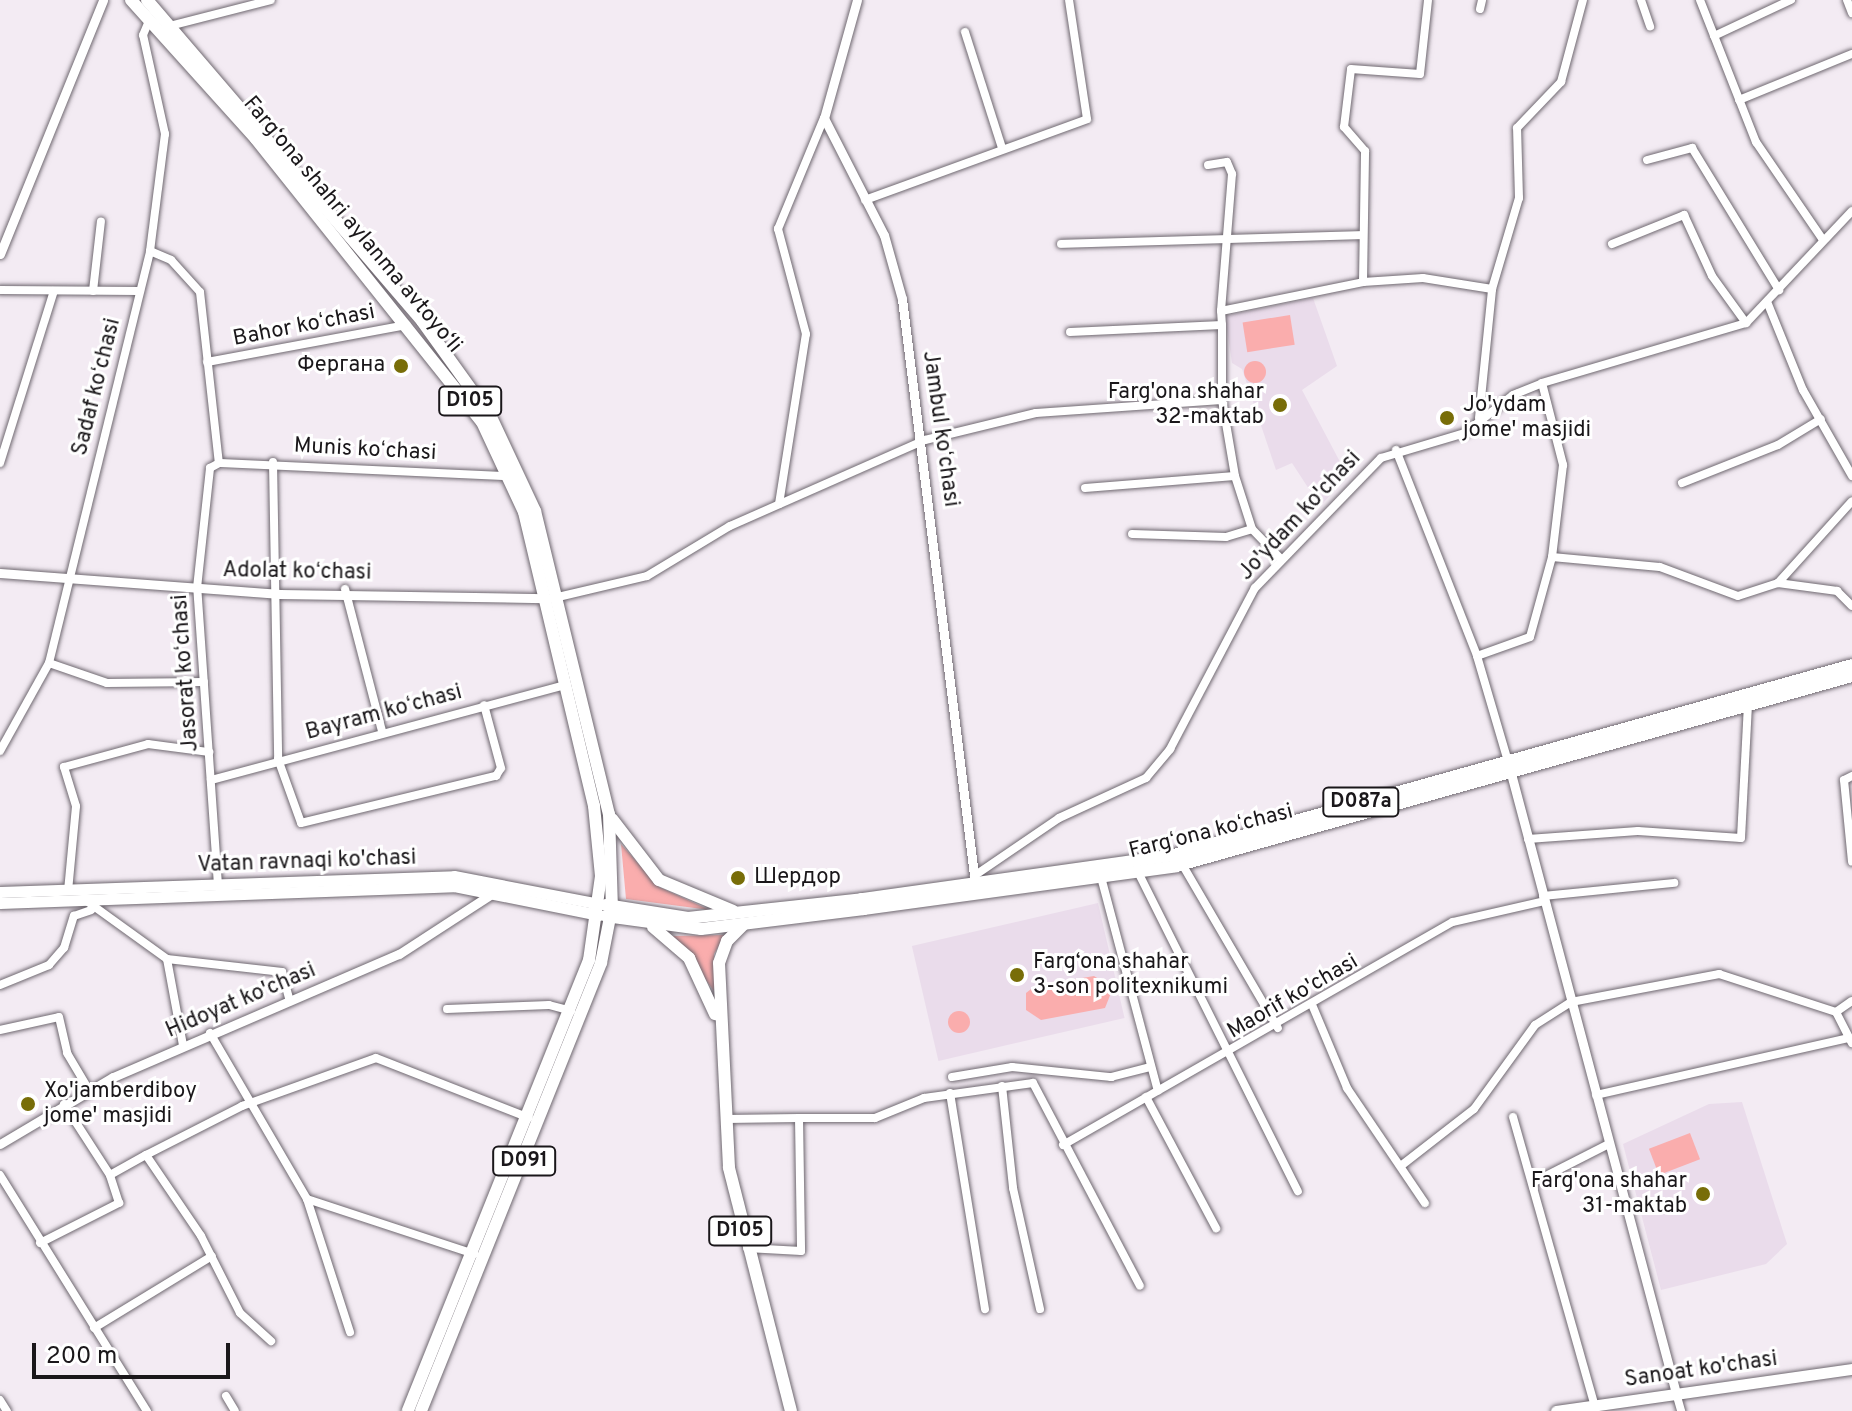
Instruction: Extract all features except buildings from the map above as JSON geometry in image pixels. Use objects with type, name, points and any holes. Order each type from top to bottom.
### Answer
[{"type":"main road","name":"Farg‘ona shahri aylanma avtoyo‘li","points":[[131,0],[326,215],[466,396],[510,476],[552,598],[566,685],[598,825],[606,911]]},
{"type":"main road","name":"Farg‘ona shahri aylanma avtoyo‘li","points":[[147,0],[491,417],[528,492],[552,598],[609,814],[606,911]]},
{"type":"main road","name":"Fargʻona koʻchasi","points":[[606,911],[651,925],[744,919],[1101,877],[1182,864],[1852,665]]},
{"type":"main road","name":"Fargʻona koʻchasi","points":[[863,904],[974,880],[1174,855],[1852,676]]},
{"type":"main road","name":"D105","points":[[609,814],[664,884],[744,919],[720,957],[726,1119],[744,1248],[791,1411]]},
{"type":"main road","name":"Vatan ravnaqi ko'chasi","points":[[0,892],[454,876],[606,911]]},
{"type":"main road","name":"Vatan ravnaqi ko'chasi","points":[[0,903],[89,906],[454,886],[606,911]]},
{"type":"main road","name":"Fargʻona koʻchasi","points":[[606,911],[675,918],[744,919]]},
{"type":"main road","name":"D091","points":[[408,1411],[530,1119],[606,911]]},
{"type":"main road","name":"D091","points":[[421,1411],[584,1009],[606,911]]},
{"type":"main road","name":"D105","points":[[651,925],[693,963],[712,1002],[721,1045]]},
{"type":"main road","name":"Sanoat ko'chasi","points":[[1556,1411],[1852,1369]]},
{"type":"street","points":[[0,254],[103,0]]},
{"type":"street","points":[[170,26],[271,0]]},
{"type":"street","points":[[779,504],[806,334],[778,229],[824,118],[857,0]]},
{"type":"street","points":[[865,200],[1087,119],[1069,0]]},
{"type":"street","points":[[1363,282],[1361,235],[1365,151],[1344,127],[1351,69],[1420,74],[1428,0]]},
{"type":"street","points":[[1479,418],[1492,289],[1519,198],[1517,128],[1561,82],[1583,0]]},
{"type":"street","points":[[1641,0],[1650,26]]},
{"type":"street","points":[[1700,0],[1739,100],[1770,166],[1823,240]]},
{"type":"street","points":[[1714,36],[1791,0]]},
{"type":"street","points":[[1847,0],[1852,13]]},
{"type":"street","name":"Sadaf koʻchasi","points":[[0,751],[49,663],[150,251],[165,134],[143,35],[149,21]]},
{"type":"street","points":[[965,32],[1002,148]]},
{"type":"street","points":[[1739,100],[1852,54]]},
{"type":"street","name":"Jambul koʻchasi","points":[[824,118],[865,200],[902,299],[925,440],[974,880]]},
{"type":"street","points":[[1647,160],[1692,148],[1779,290]]},
{"type":"street","points":[[1208,165],[1230,167],[1228,238],[1221,311],[1222,400],[1235,476],[1252,529],[1280,558]]},
{"type":"street","name":"Jo'ydam ko'chasi","points":[[974,880],[1059,818],[1146,778],[1170,749],[1230,624],[1280,558],[1367,470],[1396,450],[1465,433],[1479,418],[1542,383],[1746,323],[1768,304],[1852,211]]},
{"type":"street","points":[[1612,244],[1684,215],[1712,276],[1746,323]]},
{"type":"street","points":[[93,291],[101,221]]},
{"type":"street","points":[[1061,244],[1361,235]]},
{"type":"street","name":"Jasorat koʻchasi","points":[[150,251],[171,260],[200,292],[219,463],[210,468],[197,588],[218,885]]},
{"type":"street","points":[[1221,311],[1363,282],[1413,277],[1492,289]]},
{"type":"street","points":[[0,290],[139,291]]},
{"type":"street","points":[[0,463],[54,291]]},
{"type":"street","points":[[1768,304],[1821,419],[1852,476]]},
{"type":"street","name":"Bahor koʻchasi","points":[[207,362],[409,324]]},
{"type":"street","points":[[1070,332],[1222,325]]},
{"type":"street","points":[[1477,656],[1530,637],[1552,557],[1563,465],[1542,383]]},
{"type":"street","points":[[552,598],[647,576],[779,504],[925,440],[1036,413],[1222,400]]},
{"type":"street","points":[[1682,483],[1778,445],[1821,419]]},
{"type":"street","points":[[1396,450],[1477,656],[1681,1411]]},
{"type":"street","points":[[273,462],[280,594],[278,759],[307,826],[496,776],[501,768],[484,705]]},
{"type":"street","name":"Munis koʻchasi","points":[[219,463],[273,462],[510,476]]},
{"type":"street","points":[[1085,488],[1235,476]]},
{"type":"street","points":[[1778,583],[1852,501]]},
{"type":"street","points":[[1132,534],[1226,537],[1252,529]]},
{"type":"street","points":[[1552,557],[1660,567],[1732,596],[1778,583],[1837,591],[1852,606]]},
{"type":"street","name":"Adolat koʻchasi","points":[[0,573],[69,581],[280,594],[345,589],[552,598]]},
{"type":"street","points":[[345,589],[382,731]]},
{"type":"street","points":[[49,663],[107,683],[204,682]]},
{"type":"street","name":"Bayram koʻchasi","points":[[211,780],[382,731],[566,685]]},
{"type":"street","points":[[1528,839],[1638,831],[1741,838],[1748,705]]},
{"type":"street","points":[[68,891],[76,806],[64,767],[148,744],[209,752]]},
{"type":"street","points":[[1852,776],[1844,780],[1852,862]]},
{"type":"street","points":[[1182,864],[1278,1028]]},
{"type":"street","points":[[1138,872],[1232,1053],[1298,1191]]},
{"type":"street","points":[[1101,877],[1158,1091]]},
{"type":"street","name":"Maorif ko'chasi","points":[[1063,1145],[1146,1097],[1278,1028],[1453,922],[1544,898],[1674,883]]},
{"type":"street","name":"Hidoyat ko'chasi","points":[[0,1144],[89,1090],[183,1045],[399,954],[496,891]]},
{"type":"street","points":[[0,985],[49,965],[64,948],[74,916],[89,906],[167,959],[278,970],[289,999]]},
{"type":"street","points":[[167,959],[183,1045]]},
{"type":"street","points":[[1402,1165],[1474,1109],[1535,1025],[1571,1002],[1719,974],[1836,1012],[1851,1040],[1596,1095]]},
{"type":"street","points":[[1836,1012],[1852,1001]]},
{"type":"street","points":[[447,1009],[549,1005],[571,1011]]},
{"type":"street","points":[[1313,1007],[1347,1088],[1425,1203]]},
{"type":"street","points":[[0,1030],[59,1017],[67,1053],[89,1090]]},
{"type":"street","points":[[210,1033],[307,1199],[350,1332]]},
{"type":"street","points":[[110,1175],[249,1103],[376,1058],[530,1119]]},
{"type":"street","points":[[952,1077],[1012,1067],[1111,1077],[1150,1067]]},
{"type":"street","points":[[726,1119],[875,1118],[950,1093],[1033,1083],[1140,1286]]},
{"type":"street","points":[[1002,1086],[1013,1188],[1040,1309]]},
{"type":"street","points":[[950,1093],[985,1309]]},
{"type":"street","points":[[1146,1097],[1216,1228]]},
{"type":"street","points":[[40,1243],[119,1203],[110,1175],[64,1104]]},
{"type":"street","points":[[1513,1117],[1598,1407]]},
{"type":"street","points":[[744,1248],[801,1251],[799,1118]]},
{"type":"street","points":[[1534,1182],[1609,1144]]},
{"type":"street","points":[[146,1155],[212,1256],[240,1313],[271,1341]]},
{"type":"street","points":[[0,1175],[147,1411]]},
{"type":"street","points":[[307,1199],[475,1255]]},
{"type":"street","points":[[94,1328],[212,1256]]},
{"type":"street","points":[[226,1396],[235,1411]]},
{"type":"street","points":[[0,1400],[7,1411]]},
{"type":"shaded area","name":"Farg'ona shahar 32-maktab","points":[[1313,298],[1337,366],[1302,390],[1348,477],[1320,506],[1292,463],[1276,470],[1242,369],[1232,363],[1225,316]]},
{"type":"shaded area","points":[[1290,315],[1295,345],[1247,352],[1243,323]]},
{"type":"shaded area","points":[[1255,361],[1266,372],[1255,383],[1244,372]]},
{"type":"shaded area","points":[[621,844],[659,887],[710,910],[626,899]]},
{"type":"shaded area","name":"Farg‘ona shahar 3-son politexnikumi","points":[[1098,903],[1125,1018],[938,1061],[912,946]]},
{"type":"shaded area","points":[[725,935],[714,954],[714,991],[673,936]]},
{"type":"shaded area","points":[[1094,976],[1113,988],[1105,1008],[1041,1020],[1026,1010],[1026,993],[1035,986]]},
{"type":"shaded area","points":[[955,1011],[963,1011],[970,1022],[963,1033],[955,1033],[948,1026],[948,1018]]},
{"type":"shaded area","name":"Farg'ona shahar 31-maktab","points":[[1742,1102],[1787,1244],[1766,1264],[1661,1290],[1623,1144],[1709,1104]]},
{"type":"shaded area","points":[[1690,1133],[1700,1159],[1659,1175],[1649,1149]]},
{"type":"place","name":"Фергана","points":[[401,366]]},
{"type":"place","name":"Farg'ona shahar 32-maktab","points":[[1280,405]]},
{"type":"place","name":"Jo'ydam jome' masjidi","points":[[1447,418]]},
{"type":"place","name":"Шердор","points":[[738,878]]},
{"type":"place","name":"Farg‘ona shahar 3-son politexnikumi","points":[[1017,975]]},
{"type":"place","name":"Xo'jamberdiboy jome' masjidi","points":[[28,1104]]},
{"type":"place","name":"Farg'ona shahar 31-maktab","points":[[1703,1194]]}]
